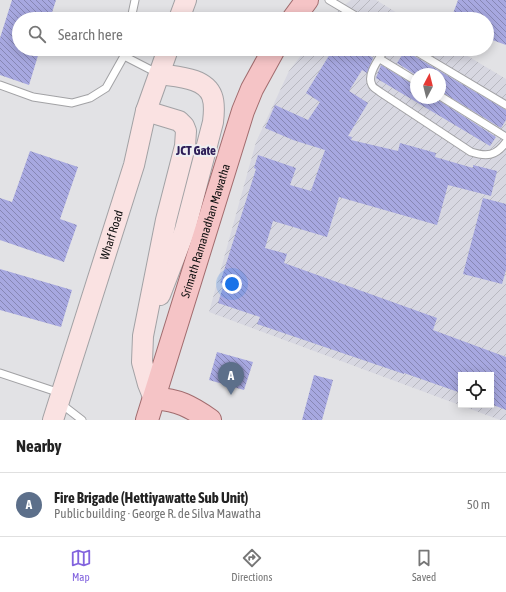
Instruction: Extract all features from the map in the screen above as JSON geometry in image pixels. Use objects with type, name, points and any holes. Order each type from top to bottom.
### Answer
[{"type":"main road","points":[[298,12],[307,0]]},
{"type":"main road","name":"Srimath Ramanadhan Mawatha","points":[[147,420],[242,111],[270,56]]},
{"type":"main road","points":[[164,420],[154,399],[163,398],[179,402],[210,420]]},
{"type":"street","points":[[182,12],[186,0]]},
{"type":"street","name":"Wharf Road","points":[[57,405],[134,165],[146,111],[165,56]]},
{"type":"street","points":[[143,336],[185,230],[213,122],[213,101],[206,86],[194,81],[159,74]]},
{"type":"street","points":[[146,111],[179,121],[184,126],[186,131],[186,138],[166,220],[143,336],[142,352],[144,371],[154,399]]},
{"type":"lane","points":[[132,12],[135,0]]},
{"type":"lane","points":[[329,0],[349,12]]},
{"type":"lane","points":[[0,85],[33,97],[72,104],[90,98],[106,88],[122,56]]},
{"type":"lane","points":[[130,56],[159,74]]},
{"type":"lane","points":[[382,56],[373,69],[371,78],[372,86],[380,92],[472,152],[482,156],[494,154],[501,149],[506,142]]},
{"type":"lane","points":[[424,56],[506,105]]},
{"type":"lane","points":[[380,59],[410,77]]},
{"type":"lane","points":[[446,100],[506,137]]},
{"type":"lane","points":[[0,373],[82,420]]},
{"type":"shaded area","points":[[351,0],[376,0],[396,12],[337,12]]},
{"type":"shaded area","points":[[301,56],[468,56],[506,79],[506,420],[500,420],[468,408],[494,408],[494,372],[458,372],[458,404],[209,312],[256,142],[289,71]]},
{"type":"building","points":[[12,0],[56,0],[52,12],[12,12],[12,56],[38,56],[29,85],[0,75],[0,38]]},
{"type":"building","points":[[458,0],[506,0],[506,45],[494,41],[494,12],[454,12]]},
{"type":"building","points":[[329,56],[370,56],[373,58],[367,73],[362,70],[349,91],[368,103],[348,136],[352,137],[351,140],[398,151],[400,143],[436,153],[435,157],[473,168],[473,165],[497,171],[491,196],[448,185],[437,225],[339,197],[327,237],[273,221],[265,248],[287,254],[284,263],[437,318],[433,330],[506,357],[506,410],[494,405],[494,372],[458,372],[458,392],[257,324],[260,317],[218,303],[224,284],[220,283],[256,169],[254,168],[258,155],[296,168],[290,185],[311,191],[325,150],[293,140],[265,128],[275,105],[308,120],[320,102],[306,93]]},
{"type":"building","points":[[402,56],[414,56],[435,68],[410,68],[410,71],[397,63]]},
{"type":"building","points":[[381,65],[410,82],[410,98],[376,78]]},
{"type":"building","points":[[446,75],[506,110],[506,120],[501,128],[446,95]]},
{"type":"building","points":[[420,104],[444,104],[496,137],[490,146]]},
{"type":"building","points":[[30,151],[78,167],[60,219],[77,225],[64,262],[0,240],[0,198],[12,202]]},
{"type":"building","points":[[483,198],[506,204],[506,270],[502,284],[463,274]]},
{"type":"building","points":[[0,269],[72,290],[61,327],[0,310]]},
{"type":"building","points":[[217,352],[253,362],[244,390],[209,380]]},
{"type":"building","points":[[314,375],[333,380],[322,420],[302,420]]},
{"type":"place","name":"Fire Brigade (Hettiyawatte Sub Unit)","points":[[231,395]]},
{"type":"district","name":"JCT Gate","points":[[196,150]]}]
